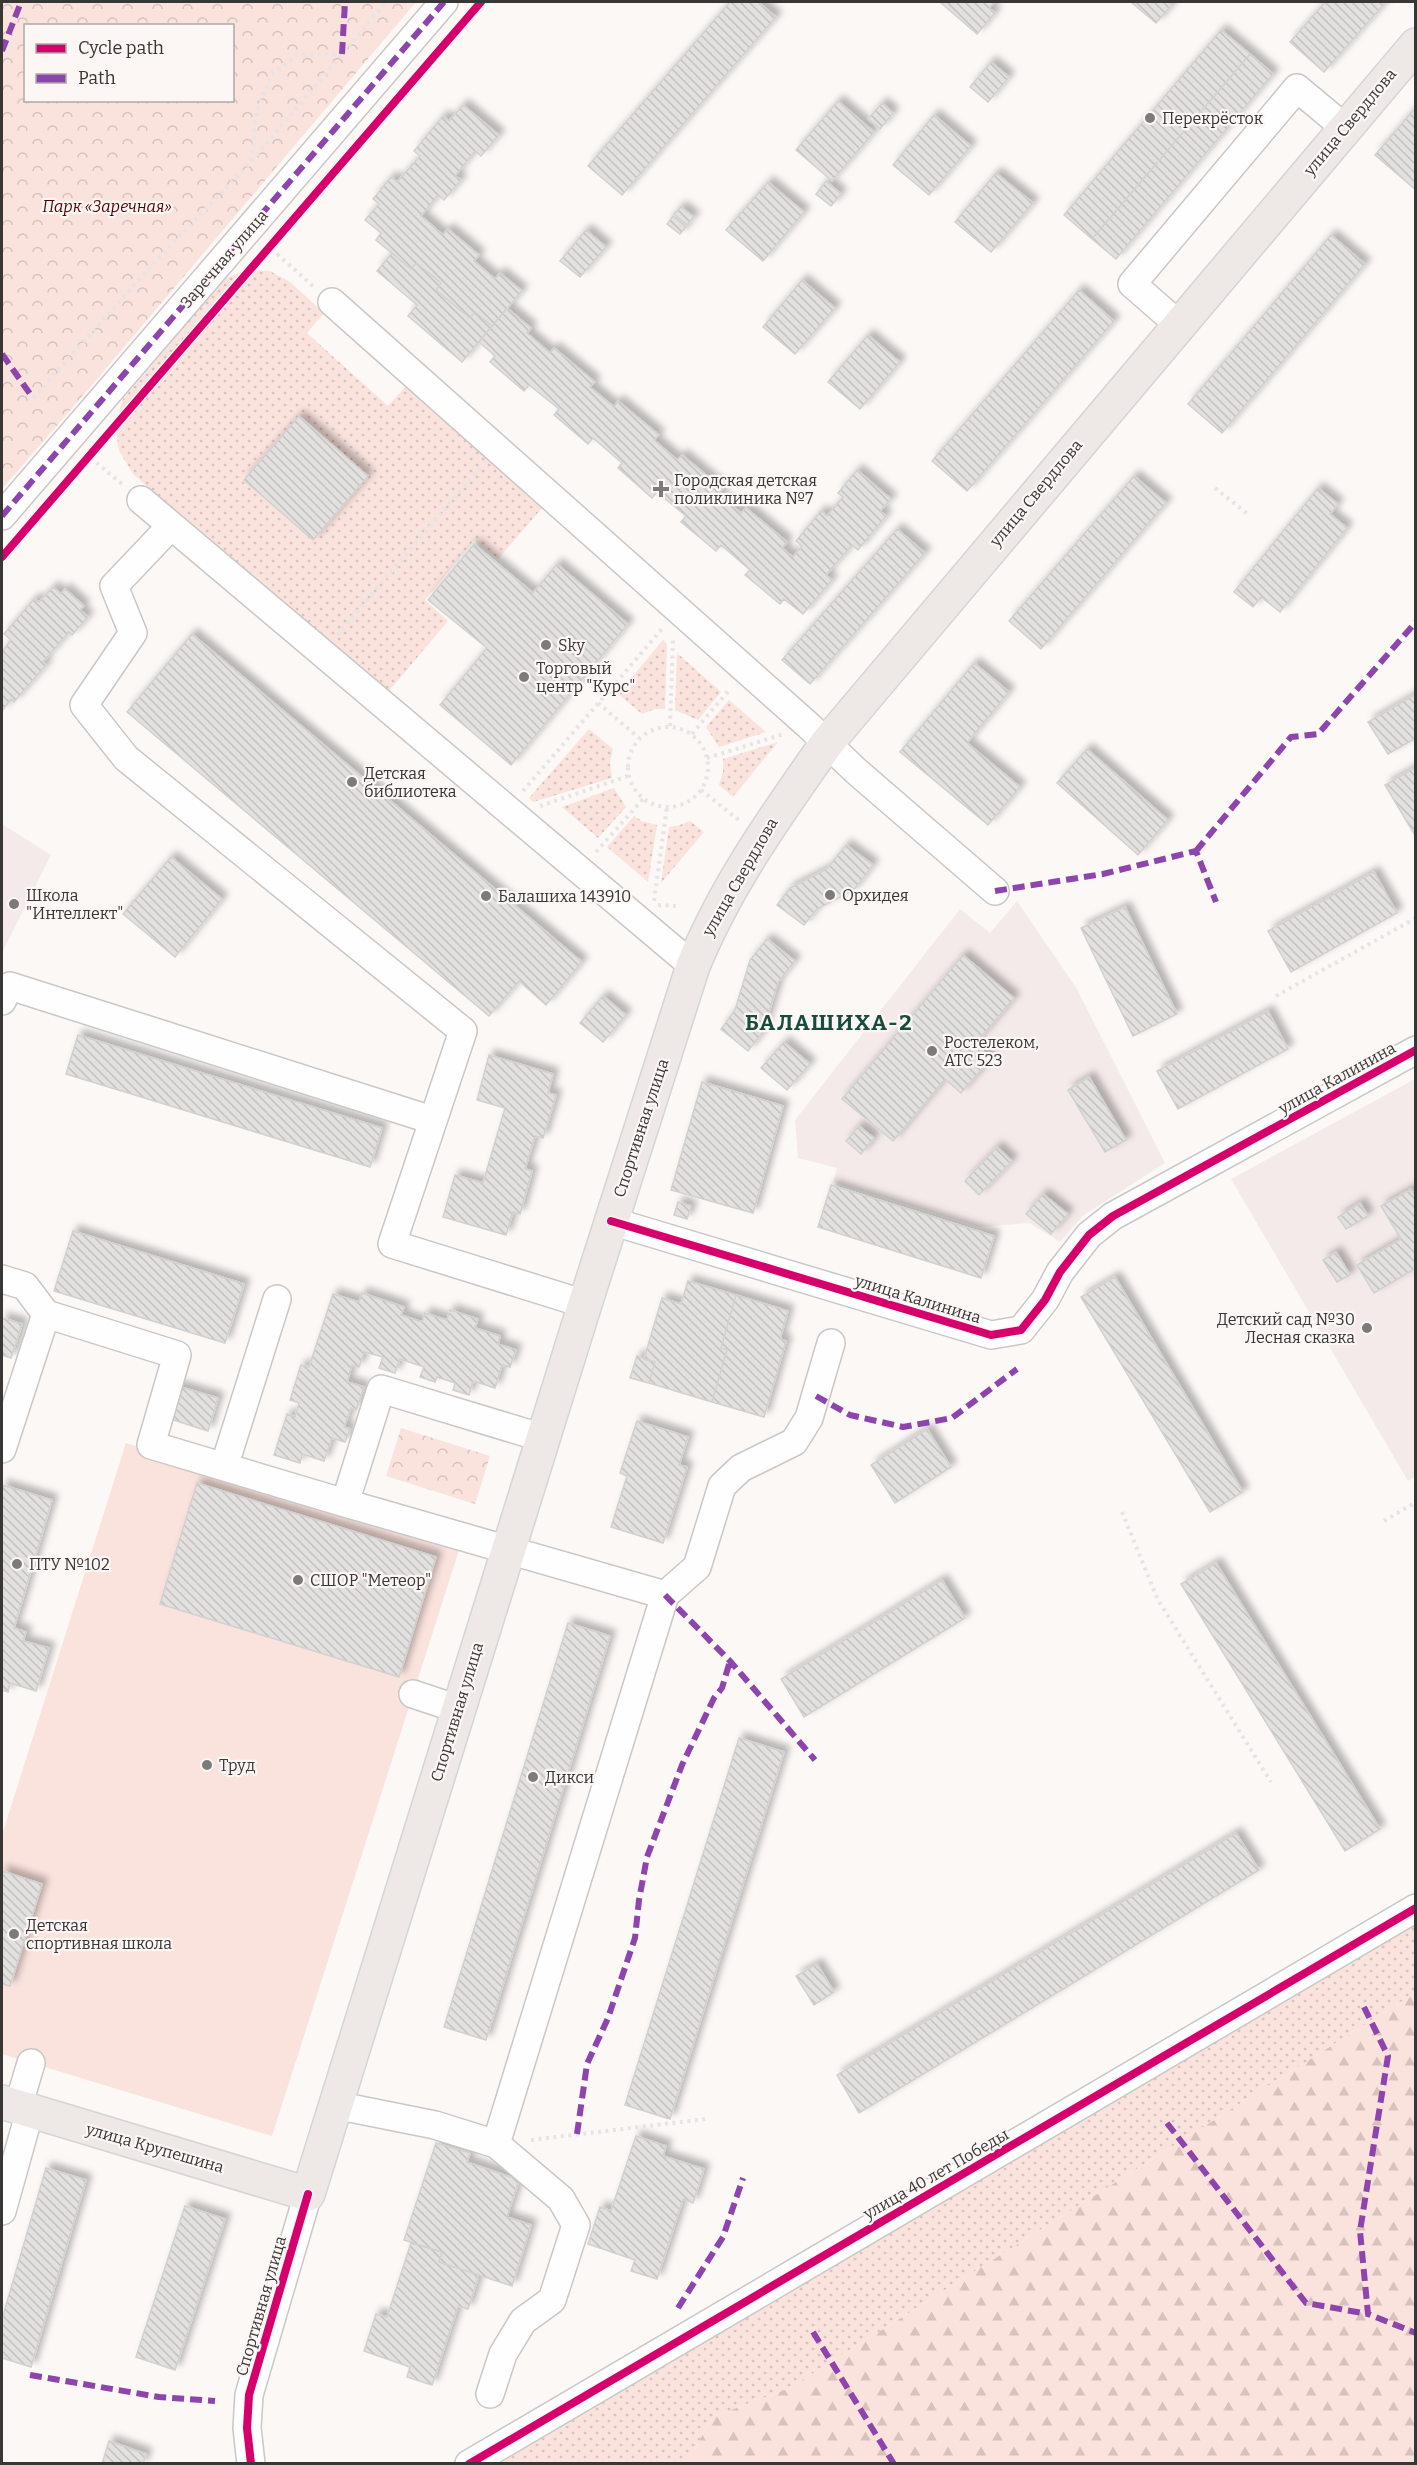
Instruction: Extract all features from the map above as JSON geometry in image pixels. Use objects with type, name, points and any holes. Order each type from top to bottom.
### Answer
[{"type":"main road","name":"улица Свердлова","points":[[693,966],[708,929],[729,891],[779,809],[827,743],[1178,324],[1416,45]]},
{"type":"main road","name":"Спортивная улица","points":[[308,2194],[458,1709],[693,966]]},
{"type":"main road","name":"улица Крупешина","points":[[17,2107],[308,2194]]},
{"type":"street","name":"Заречная улица","points":[[2,516],[444,2]]},
{"type":"street","points":[[1178,324],[1132,284],[1289,97],[1297,88],[1345,128]]},
{"type":"street","points":[[332,302],[856,771],[995,891]]},
{"type":"street","points":[[141,500],[693,966]]},
{"type":"street","points":[[171,526],[114,586],[133,633],[84,705],[126,758],[464,1031],[432,1120],[392,1244],[585,1304]]},
{"type":"street","points":[[2,1001],[10,986],[432,1120]]},
{"type":"street","name":"улица Калинина","points":[[611,1221],[991,1335],[1021,1330],[1045,1300],[1060,1272],[1089,1234],[1113,1216],[1416,1050]]},
{"type":"street","points":[[2,1279],[25,1286],[46,1314],[177,1354],[151,1445],[665,1595]]},
{"type":"street","points":[[224,1467],[277,1299]]},
{"type":"street","points":[[2,1449],[46,1314]]},
{"type":"street","points":[[496,2144],[665,1595],[697,1567],[722,1486],[741,1468],[794,1442],[810,1418],[831,1343]]},
{"type":"street","points":[[345,1503],[381,1389],[543,1438]]},
{"type":"street","points":[[413,1694],[458,1709]]},
{"type":"street","name":"улица 40 лет Победы","points":[[469,2463],[1416,1908]]},
{"type":"street","points":[[2,2211],[17,2107],[31,2063]]},
{"type":"street","points":[[335,2105],[435,2125],[496,2144],[561,2199],[576,2225],[552,2300],[523,2321],[503,2354],[490,2394]]},
{"type":"street","name":"Спортивная улица","points":[[246,2461],[249,2395],[308,2194]]},
{"type":"path","points":[[33,398],[154,263],[250,162],[386,2]]},
{"type":"path","points":[[250,162],[257,110],[273,72],[298,55],[342,54]]},
{"type":"path","points":[[250,229],[332,302]]},
{"type":"path","points":[[263,256],[278,239]]},
{"type":"path","points":[[69,438],[141,500]]},
{"type":"path","points":[[82,465],[97,448]]},
{"type":"path","points":[[333,638],[481,467]]},
{"type":"path","points":[[1215,488],[1249,515]]},
{"type":"path","points":[[519,796],[662,628],[681,645]]},
{"type":"path","points":[[670,726],[673,638]]},
{"type":"path","points":[[723,681],[740,696]]},
{"type":"path","points":[[692,734],[731,688]]},
{"type":"path","points":[[598,703],[639,738]]},
{"type":"path","points":[[670,726],[682,728],[702,744],[707,758],[708,775],[701,790],[686,802],[667,807],[655,805],[643,799],[635,790],[628,776],[628,760],[639,738],[654,729],[670,726]]},
{"type":"path","points":[[775,726],[784,734],[787,742]]},
{"type":"path","points":[[707,758],[784,734]]},
{"type":"path","points":[[542,815],[534,808],[628,776]]},
{"type":"path","points":[[701,790],[740,821]]},
{"type":"path","points":[[592,856],[643,799]]},
{"type":"path","points":[[653,905],[667,807]]},
{"type":"path","points":[[645,898],[653,905],[678,906]]},
{"type":"path","points":[[1276,996],[1416,918]]},
{"type":"path","points":[[1383,1521],[1416,1502]]},
{"type":"path","points":[[1122,1512],[1158,1600],[1271,1782]]},
{"type":"path","points":[[496,2144],[706,2119]]},
{"type":"shaded area","name":"Школа \"Интеллект\"","points":[[2,824],[51,855],[2,953]]},
{"type":"shaded area","points":[[1017,901],[1077,989],[1165,1163],[1084,1215],[1060,1242],[1029,1223],[980,1227],[833,1182],[837,1168],[798,1158],[795,1120],[960,909],[990,933]]},
{"type":"shaded area","name":"Детский сад №30 Лесная сказка","points":[[1415,1079],[1415,1477],[1408,1481],[1231,1179]]},
{"type":"green space","name":"Парк «Заречная»","points":[[2,2],[416,2],[2,489]]},
{"type":"green space","points":[[247,270],[270,271],[290,282],[324,313],[307,333],[388,406],[406,386],[542,508],[498,559],[474,540],[425,600],[448,621],[389,691],[134,475],[119,451],[115,425],[123,399],[224,279]]},
{"type":"green space","points":[[663,640],[667,644],[665,709],[655,709],[642,714],[618,694]]},
{"type":"green space","points":[[677,653],[721,692],[698,720],[675,710]]},
{"type":"green space","points":[[729,700],[766,732],[719,747],[706,727]]},
{"type":"green space","points":[[589,729],[613,749],[610,762],[612,778],[533,802],[529,798]]},
{"type":"green space","points":[[778,742],[733,797],[719,785],[723,772],[723,759]]},
{"type":"green space","points":[[614,788],[626,807],[598,838],[562,807]]},
{"type":"green space","points":[[634,816],[657,825],[648,882],[607,847]]},
{"type":"green space","points":[[690,821],[704,832],[661,883],[669,827]]},
{"type":"green space","points":[[401,1428],[490,1456],[475,1504],[386,1476]]},
{"type":"green space","name":"Труд","points":[[126,1443],[460,1547],[272,2136],[2,2054],[2,1835]]},
{"type":"green space","points":[[1415,1921],[1415,1993],[790,2388],[712,2417],[690,2458],[678,2464],[499,2464]]},
{"type":"green space","points":[[1415,1993],[1415,2463],[678,2463],[690,2458],[712,2417],[790,2388]]},
{"type":"building","points":[[730,2],[758,2],[776,17],[622,195],[588,166]]},
{"type":"building","points":[[940,2],[995,2],[989,8],[995,13],[977,34]]},
{"type":"building","points":[[1131,2],[1168,2],[1172,5],[1156,23]]},
{"type":"building","points":[[1325,2],[1386,2],[1324,72],[1290,42]]},
{"type":"building","points":[[1221,30],[1250,54],[1092,239],[1064,215]]},
{"type":"building","points":[[1250,54],[1273,74],[1116,259],[1092,239]]},
{"type":"building","points":[[991,62],[1009,77],[988,102],[970,87]]},
{"type":"building","points":[[838,101],[874,132],[832,181],[796,150]]},
{"type":"building","points":[[882,103],[893,113],[880,129],[868,119]]},
{"type":"building","points":[[463,105],[499,135],[481,156],[475,151],[455,176],[461,180],[444,200],[438,195],[421,216],[443,235],[448,229],[479,255],[474,261],[495,279],[500,273],[522,291],[492,326],[475,312],[470,318],[436,290],[441,283],[416,263],[411,269],[376,240],[381,233],[365,220],[379,204],[373,199],[391,177],[397,182],[420,156],[414,151],[443,116],[449,121]]},
{"type":"building","points":[[1416,107],[1416,190],[1375,155]]},
{"type":"building","points":[[934,115],[971,146],[929,195],[893,165]]},
{"type":"building","points":[[996,173],[1033,203],[991,252],[955,222]]},
{"type":"building","points":[[826,181],[841,194],[831,206],[816,194]]},
{"type":"building","points":[[768,182],[804,212],[763,261],[726,230]]},
{"type":"building","points":[[681,207],[694,217],[687,225],[674,214]]},
{"type":"building","points":[[673,216],[686,227],[680,234],[667,224]]},
{"type":"building","points":[[586,230],[606,247],[580,277],[560,261]]},
{"type":"building","points":[[1331,235],[1365,264],[1222,433],[1188,404]]},
{"type":"building","points":[[392,253],[411,269],[416,263],[441,283],[436,290],[470,318],[475,312],[492,326],[462,362],[408,316],[417,305],[377,271]]},
{"type":"building","points":[[802,280],[835,308],[795,354],[763,327]]},
{"type":"building","points":[[1079,290],[1114,321],[967,491],[932,461]]},
{"type":"building","points":[[507,308],[531,328],[527,333],[550,353],[554,348],[595,382],[590,387],[614,407],[618,401],[659,435],[654,440],[677,460],[682,455],[723,489],[718,494],[741,513],[746,508],[787,542],[782,548],[793,557],[802,546],[796,541],[821,511],[827,516],[843,497],[838,493],[857,470],[891,499],[880,511],[886,516],[858,550],[852,545],[826,575],[832,580],[803,614],[784,599],[780,604],[745,575],[750,570],[721,545],[716,551],[681,522],[686,516],[657,492],[652,498],[618,468],[622,463],[593,438],[588,444],[554,415],[559,409],[529,385],[524,391],[490,362],[495,356],[479,342]]},
{"type":"building","points":[[868,335],[900,362],[860,409],[828,382]]},
{"type":"building","points":[[299,416],[368,476],[313,540],[244,480]]},
{"type":"building","points":[[1134,476],[1166,503],[1041,649],[1009,621]]},
{"type":"building","points":[[1318,488],[1338,504],[1330,514],[1347,528],[1280,612],[1261,597],[1253,607],[1234,592]]},
{"type":"building","points":[[897,529],[925,553],[810,684],[782,660]]},
{"type":"building","name":"Торговый центр \"Курс\"","points":[[474,544],[533,593],[557,564],[628,624],[511,765],[440,705],[487,648],[428,600]]},
{"type":"building","points":[[53,587],[61,594],[65,589],[84,606],[80,610],[88,617],[72,635],[69,632],[43,662],[46,665],[14,702],[11,699],[2,711],[2,652],[11,640],[4,634],[34,599],[39,602]]},
{"type":"building","points":[[192,634],[582,962],[546,1005],[519,981],[489,1016],[127,712]]},
{"type":"building","points":[[974,663],[1009,692],[967,743],[1020,787],[988,825],[900,752]]},
{"type":"building","points":[[1416,694],[1416,738],[1388,754],[1368,722]]},
{"type":"building","points":[[1087,749],[1168,820],[1138,855],[1057,783]]},
{"type":"building","points":[[1416,767],[1416,837],[1385,785]]},
{"type":"building","points":[[846,845],[873,865],[854,890],[817,909],[804,925],[777,905],[790,888],[827,869]]},
{"type":"building","points":[[171,857],[222,899],[175,957],[123,914]]},
{"type":"building","points":[[1374,872],[1397,913],[1291,972],[1268,931]]},
{"type":"building","points":[[1125,907],[1177,1014],[1133,1036],[1081,928]]},
{"type":"building","points":[[767,939],[795,961],[778,982],[763,1032],[748,1051],[721,1029],[735,1010],[750,960]]},
{"type":"building","name":"Ростелеком, АТС 523","points":[[963,955],[1014,998],[975,1044],[991,1058],[961,1093],[945,1079],[893,1141],[842,1099]]},
{"type":"building","points":[[603,996],[626,1015],[603,1042],[580,1023]]},
{"type":"building","points":[[1268,1011],[1288,1049],[1178,1109],[1157,1071]]},
{"type":"building","points":[[78,1035],[382,1128],[370,1167],[66,1074]]},
{"type":"building","points":[[784,1042],[810,1064],[787,1090],[761,1068]]},
{"type":"building","points":[[489,1055],[553,1074],[548,1093],[556,1095],[543,1138],[535,1136],[525,1169],[532,1171],[520,1214],[513,1212],[506,1235],[443,1217],[455,1175],[483,1183],[505,1108],[477,1100]]},
{"type":"building","points":[[1089,1077],[1126,1140],[1105,1152],[1068,1090]]},
{"type":"building","points":[[702,1082],[783,1106],[753,1213],[671,1190]]},
{"type":"building","points":[[859,1126],[874,1138],[861,1154],[846,1141]]},
{"type":"building","points":[[997,1147],[1012,1161],[979,1195],[965,1181]]},
{"type":"building","points":[[831,1185],[994,1236],[981,1278],[818,1227]]},
{"type":"building","points":[[1411,1189],[1416,1197],[1416,1268],[1374,1293],[1357,1265],[1401,1239],[1381,1206]]},
{"type":"building","points":[[1043,1194],[1068,1214],[1051,1234],[1026,1214]]},
{"type":"building","points":[[678,1202],[691,1206],[687,1219],[674,1215]]},
{"type":"building","points":[[1360,1203],[1368,1216],[1346,1229],[1338,1217]]},
{"type":"building","points":[[73,1231],[244,1284],[225,1343],[54,1291]]},
{"type":"building","points":[[1336,1252],[1350,1275],[1337,1282],[1323,1260]]},
{"type":"building","points":[[1115,1277],[1243,1492],[1210,1512],[1081,1297]]},
{"type":"building","points":[[688,1281],[736,1295],[721,1348],[727,1350],[712,1402],[649,1383],[655,1362],[644,1359],[662,1298],[681,1304]]},
{"type":"building","points":[[362,1293],[404,1307],[401,1315],[422,1322],[425,1313],[447,1320],[450,1310],[478,1319],[475,1328],[500,1336],[498,1344],[516,1350],[510,1367],[502,1365],[495,1388],[473,1381],[469,1395],[453,1390],[455,1383],[437,1377],[435,1382],[420,1377],[424,1367],[400,1359],[395,1373],[379,1368],[383,1357],[364,1352],[359,1367],[352,1365],[347,1382],[364,1387],[356,1410],[351,1408],[344,1427],[350,1429],[345,1442],[332,1438],[324,1461],[302,1454],[300,1463],[274,1455],[287,1414],[295,1417],[299,1403],[290,1400],[301,1365],[309,1367],[333,1294],[359,1302]]},
{"type":"building","points":[[736,1295],[788,1311],[780,1339],[786,1341],[764,1417],[712,1402],[727,1350],[721,1348]]},
{"type":"building","points":[[2,1318],[22,1324],[11,1358],[2,1355]]},
{"type":"building","points":[[637,1356],[655,1362],[649,1383],[630,1378]]},
{"type":"building","points":[[174,1385],[218,1398],[208,1431],[164,1417]]},
{"type":"building","points":[[637,1421],[688,1437],[679,1465],[687,1467],[663,1543],[611,1527],[627,1476],[620,1473]]},
{"type":"building","points":[[927,1429],[951,1467],[895,1503],[871,1465]]},
{"type":"building","name":"СШОР \"Метеор\"","points":[[197,1483],[436,1557],[399,1677],[160,1604]]},
{"type":"building","name":"ПТУ №102","points":[[2,1485],[52,1500],[14,1628],[26,1632],[23,1641],[49,1648],[36,1691],[10,1683],[8,1692],[2,1690]]},
{"type":"building","points":[[1216,1563],[1380,1829],[1345,1851],[1181,1584]]},
{"type":"building","points":[[942,1580],[965,1618],[804,1717],[781,1679]]},
{"type":"building","points":[[568,1623],[610,1636],[486,2040],[444,2027]]},
{"type":"building","points":[[739,1738],[784,1752],[670,2119],[625,2105]]},
{"type":"building","points":[[1236,1833],[1259,1870],[859,2113],[837,2075]]},
{"type":"building","name":"Детская спортивная школа","points":[[2,1871],[42,1884],[10,1986],[2,1984]]},
{"type":"building","points":[[817,1964],[834,1992],[814,2005],[796,1976]]},
{"type":"building","points":[[636,2136],[666,2146],[663,2156],[704,2169],[693,2203],[683,2199],[657,2279],[631,2271],[635,2260],[588,2244],[600,2207],[611,2211]]},
{"type":"building","points":[[436,2143],[470,2153],[467,2162],[519,2180],[507,2217],[531,2225],[512,2286],[439,2262],[442,2252],[404,2240]]},
{"type":"building","points":[[46,2168],[86,2180],[31,2367],[2,2358],[2,2319]]},
{"type":"building","points":[[185,2206],[225,2219],[175,2370],[136,2357]]},
{"type":"building","points":[[411,2243],[442,2252],[439,2262],[479,2275],[468,2309],[458,2306],[432,2385],[407,2377],[410,2367],[364,2351],[376,2314],[387,2317]]},
{"type":"building","points":[[109,2441],[146,2454],[143,2464],[102,2464]]},
{"type":"marked path","points":[[2,51],[21,2]]},
{"type":"marked path","points":[[342,54],[345,2]]},
{"type":"marked path","points":[[2,516],[444,2]]},
{"type":"marked path","points":[[2,354],[33,398]]},
{"type":"marked path","points":[[1196,851],[1291,737],[1318,734],[1416,622]]},
{"type":"marked path","points":[[995,891],[1103,874],[1196,851],[1216,902]]},
{"type":"marked path","points":[[816,1396],[850,1415],[903,1427],[952,1418],[1017,1369]]},
{"type":"marked path","points":[[665,1595],[730,1661],[815,1760]]},
{"type":"marked path","points":[[577,2134],[587,2064],[608,2018],[635,1938],[647,1857],[682,1765],[714,1698],[722,1688],[730,1661]]},
{"type":"marked path","points":[[1364,2007],[1388,2056],[1360,2231],[1368,2314],[1416,2333]]},
{"type":"marked path","points":[[1167,2123],[1306,2303],[1368,2314]]},
{"type":"marked path","points":[[678,2308],[723,2237],[743,2178]]},
{"type":"marked path","points":[[813,2332],[894,2464]]},
{"type":"marked path","points":[[30,2375],[159,2397],[215,2401]]},
{"type":"cycle path","points":[[2,557],[481,2]]},
{"type":"cycle path","points":[[611,1221],[991,1335],[1021,1330],[1045,1300],[1060,1272],[1089,1235],[1113,1216],[1416,1050]]},
{"type":"cycle path","points":[[469,2464],[1416,1908]]},
{"type":"cycle path","points":[[251,2464],[247,2428],[249,2395],[308,2194]]},
{"type":"place","name":"Перекрёсток","points":[[1150,118]]},
{"type":"place","name":"Городская детская поликлиника №7","points":[[661,489]]},
{"type":"place","name":"Sky","points":[[546,645]]},
{"type":"place","name":"Торговый центр \"Курс\"","points":[[524,677]]},
{"type":"place","name":"Детская библиотека","points":[[352,782]]},
{"type":"place","name":"Орхидея","points":[[830,895]]},
{"type":"place","name":"Балашиха 143910","points":[[486,896]]},
{"type":"place","name":"Школа \"Интеллект\"","points":[[14,904]]},
{"type":"place","name":"Ростелеком, АТС 523","points":[[932,1051]]},
{"type":"place","name":"Детский сад №30 Лесная сказка","points":[[1367,1328]]},
{"type":"place","name":"ПТУ №102","points":[[17,1564]]},
{"type":"place","name":"СШОР \"Метеор\"","points":[[298,1580]]},
{"type":"place","name":"Труд","points":[[207,1765]]},
{"type":"place","name":"Дикси","points":[[533,1777]]},
{"type":"place","name":"Детская спортивная школа","points":[[14,1934]]},
{"type":"district","name":"БАЛАШИХА-2","points":[[829,1022]]}]
